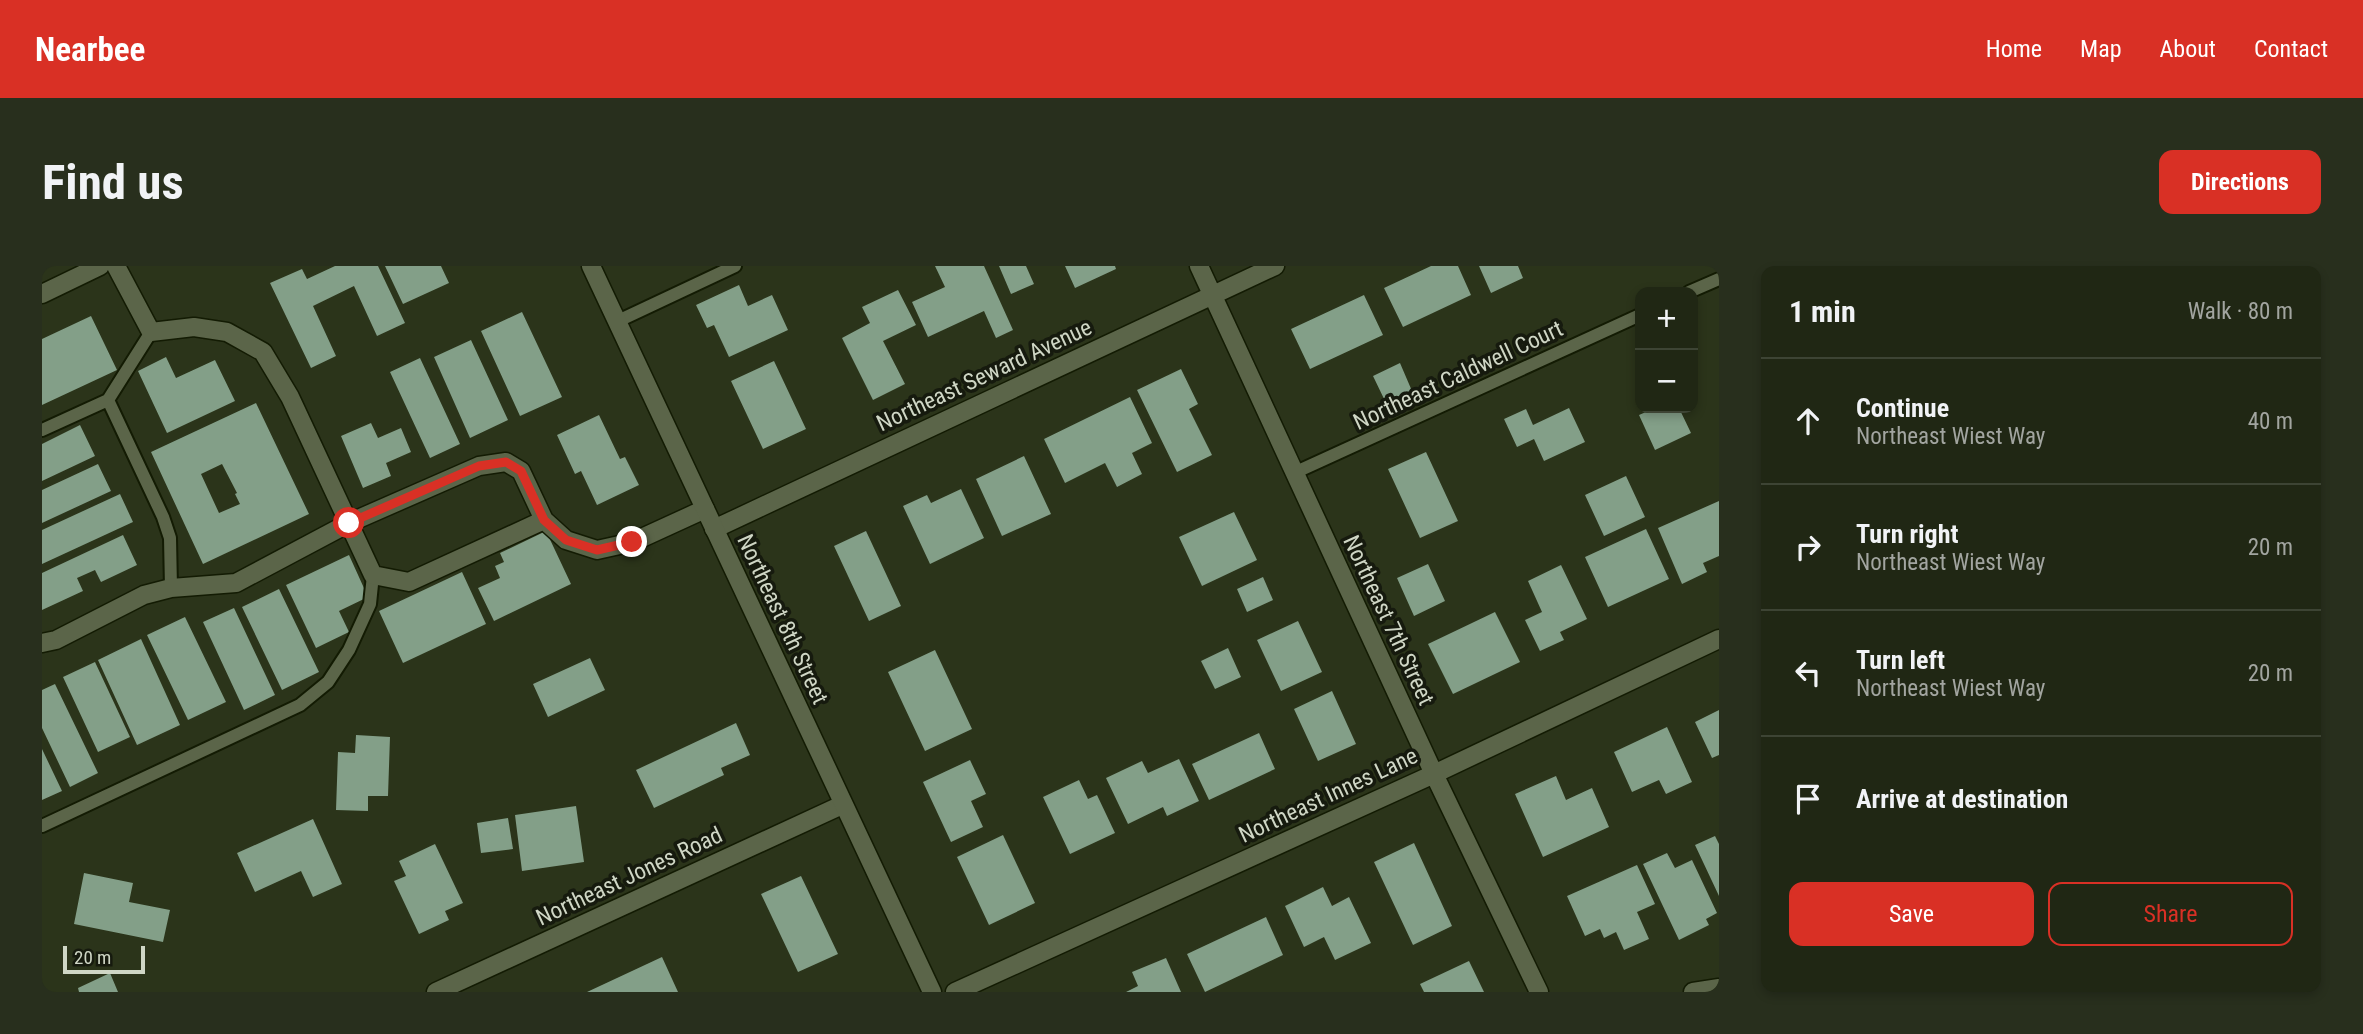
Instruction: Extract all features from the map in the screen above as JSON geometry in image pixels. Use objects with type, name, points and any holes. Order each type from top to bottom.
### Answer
[{"type":"street","points":[[42,294],[100,266]]},
{"type":"street","points":[[116,266],[151,332],[194,327],[227,332],[263,352],[290,397],[373,575],[409,582],[544,520]]},
{"type":"street","name":"Northeast 8th Street","points":[[591,266],[932,992]]},
{"type":"street","name":"Northeast 7th Street","points":[[1199,266],[1434,774],[1539,992]]},
{"type":"street","name":"Northeast Seward Avenue","points":[[714,529],[1275,266]]},
{"type":"street","points":[[42,643],[57,640],[144,595],[172,588],[236,583],[349,523],[479,466],[506,462],[521,471],[544,520],[566,540],[597,550],[632,542],[705,509]]},
{"type":"street","name":"Northeast Innes Lane","points":[[955,992],[1434,774],[1719,639]]},
{"type":"street","name":"Northeast Jones Road","points":[[436,992],[842,805]]},
{"type":"street","points":[[1693,992],[1719,988]]},
{"type":"lane","points":[[618,321],[735,266]]},
{"type":"lane","points":[[1698,288],[1719,279]]},
{"type":"lane","name":"Northeast Caldwell Court","points":[[1294,473],[1635,317]]},
{"type":"lane","points":[[42,430],[108,400],[151,332]]},
{"type":"lane","points":[[108,400],[163,517],[170,538],[172,588]]},
{"type":"lane","points":[[42,826],[300,705],[328,681],[349,650],[370,604],[373,575]]},
{"type":"building","points":[[335,266],[378,266],[405,323],[377,336],[354,286],[313,306],[336,356],[311,368],[270,283],[302,269],[307,279]]},
{"type":"building","points":[[385,266],[441,266],[449,283],[403,304]]},
{"type":"building","points":[[935,266],[984,266],[1013,330],[996,338],[984,311],[928,337],[912,302],[945,287]]},
{"type":"building","points":[[999,266],[1026,266],[1034,284],[1011,294]]},
{"type":"building","points":[[1065,266],[1115,266],[1116,269],[1075,288]]},
{"type":"building","points":[[1431,266],[1458,266],[1471,295],[1403,327],[1384,288]]},
{"type":"building","points":[[1479,266],[1518,266],[1523,278],[1491,293]]},
{"type":"building","points":[[739,285],[748,306],[772,295],[788,330],[729,357],[714,325],[707,328],[696,305]]},
{"type":"building","points":[[898,290],[916,325],[883,341],[905,384],[873,400],[842,338],[870,323],[862,307]]},
{"type":"building","points":[[1364,295],[1383,335],[1310,369],[1291,329]]},
{"type":"building","points":[[522,312],[562,397],[520,416],[481,331]]},
{"type":"building","points":[[91,316],[117,370],[42,405],[42,339]]},
{"type":"building","points":[[471,340],[508,420],[470,438],[434,357]]},
{"type":"building","points":[[166,357],[176,378],[215,360],[235,401],[167,433],[138,371]]},
{"type":"building","points":[[420,358],[460,444],[430,458],[390,372]]},
{"type":"building","points":[[774,361],[806,429],[763,449],[731,381]]},
{"type":"building","points":[[1400,363],[1412,391],[1386,403],[1373,376]]},
{"type":"building","points":[[1181,369],[1198,404],[1189,409],[1212,455],[1177,472],[1137,390]]},
{"type":"building","points":[[1130,397],[1152,443],[1132,453],[1142,474],[1117,487],[1105,463],[1065,483],[1044,439]]},
{"type":"building","points":[[256,403],[309,514],[203,564],[151,452]],"holes":[[[222,464],[237,493],[235,494],[240,504],[219,513],[201,474]]]},
{"type":"building","points":[[1569,408],[1585,442],[1544,461],[1534,439],[1517,447],[1504,419],[1526,409],[1533,425]]},
{"type":"building","points":[[1681,413],[1691,433],[1655,450],[1639,415]]},
{"type":"building","points":[[599,415],[620,459],[625,457],[639,485],[597,505],[581,471],[575,474],[557,435]]},
{"type":"building","points":[[371,423],[378,438],[401,428],[411,452],[386,463],[391,476],[363,488],[341,436]]},
{"type":"building","points":[[80,425],[95,456],[42,481],[42,444]]},
{"type":"building","points":[[1426,452],[1458,521],[1420,538],[1388,469]]},
{"type":"building","points":[[1024,456],[1051,514],[1002,536],[976,479]]},
{"type":"building","points":[[98,464],[111,491],[42,523],[42,490]]},
{"type":"building","points":[[1626,476],[1645,517],[1604,536],[1585,495]]},
{"type":"building","points":[[961,489],[984,538],[930,564],[903,506],[927,495],[931,503]]},
{"type":"building","points":[[120,494],[133,522],[42,564],[42,530]]},
{"type":"building","points":[[1719,501],[1719,556],[1703,563],[1707,572],[1682,584],[1658,528]]},
{"type":"building","points":[[1234,512],[1257,560],[1202,586],[1179,537]]},
{"type":"building","points":[[1646,529],[1669,579],[1608,607],[1585,557]]},
{"type":"building","points":[[546,531],[571,584],[494,621],[478,588],[500,578],[495,566],[504,562],[500,553]]},
{"type":"building","points":[[866,531],[901,606],[869,621],[834,546]]},
{"type":"building","points":[[123,535],[137,565],[101,582],[95,570],[77,578],[83,591],[42,610],[42,573]]},
{"type":"building","points":[[349,555],[368,597],[339,611],[349,632],[316,648],[286,585]]},
{"type":"building","points":[[1428,564],[1445,601],[1414,616],[1397,578]]},
{"type":"building","points":[[1561,565],[1587,619],[1560,632],[1564,640],[1540,651],[1525,620],[1542,612],[1528,581]]},
{"type":"building","points":[[462,572],[486,624],[403,663],[379,611]]},
{"type":"building","points":[[1263,577],[1273,600],[1247,612],[1237,589]]},
{"type":"building","points":[[279,589],[319,672],[282,690],[242,607]]},
{"type":"building","points":[[234,608],[275,695],[244,710],[203,622]]},
{"type":"building","points":[[1495,612],[1520,662],[1453,694],[1428,644]]},
{"type":"building","points":[[185,617],[226,702],[188,720],[147,635]]},
{"type":"building","points":[[1298,621],[1322,672],[1281,691],[1257,640]]},
{"type":"building","points":[[141,639],[180,725],[137,745],[98,660]]},
{"type":"building","points":[[1228,648],[1241,677],[1215,689],[1201,661]]},
{"type":"building","points":[[935,650],[972,729],[925,751],[888,672]]},
{"type":"building","points":[[590,658],[605,690],[548,717],[533,684]]},
{"type":"building","points":[[95,662],[130,737],[98,752],[63,677]]},
{"type":"building","points":[[55,684],[98,773],[70,787],[42,728],[42,690]]},
{"type":"building","points":[[1332,691],[1356,744],[1318,761],[1294,709]]},
{"type":"building","points":[[1719,710],[1719,755],[1712,758],[1695,722]]},
{"type":"building","points":[[736,723],[750,755],[721,768],[724,775],[654,808],[636,770]]},
{"type":"building","points":[[1667,727],[1692,782],[1666,794],[1659,780],[1632,792],[1614,752]]},
{"type":"building","points":[[1259,733],[1275,769],[1209,800],[1192,764]]},
{"type":"building","points":[[356,735],[390,737],[388,796],[368,796],[368,811],[336,810],[338,752],[355,753]]},
{"type":"building","points":[[42,749],[62,791],[42,800]]},
{"type":"building","points":[[1179,759],[1199,801],[1167,816],[1163,807],[1128,824],[1106,778],[1142,761],[1148,773]]},
{"type":"building","points":[[970,760],[986,794],[971,801],[983,827],[951,842],[923,782]]},
{"type":"building","points":[[1556,776],[1566,800],[1592,788],[1609,827],[1543,857],[1515,794]]},
{"type":"building","points":[[1079,780],[1088,799],[1097,795],[1115,833],[1070,854],[1043,797]]},
{"type":"building","points":[[576,806],[584,862],[522,871],[515,815]]},
{"type":"building","points":[[508,818],[513,849],[481,853],[477,823]]},
{"type":"building","points":[[313,819],[342,884],[313,897],[301,871],[255,892],[237,853]]},
{"type":"building","points":[[1003,835],[1035,903],[989,925],[957,857]]},
{"type":"building","points":[[1715,836],[1719,844],[1719,896],[1695,845]]},
{"type":"building","points":[[1414,843],[1452,926],[1413,945],[1374,862]]},
{"type":"building","points":[[435,844],[463,903],[445,911],[449,920],[419,934],[394,881],[406,876],[399,861]]},
{"type":"building","points":[[1667,853],[1675,868],[1692,860],[1717,913],[1706,919],[1709,925],[1679,940],[1643,864]]},
{"type":"building","points":[[1637,865],[1655,904],[1637,912],[1649,939],[1624,950],[1616,932],[1604,938],[1600,929],[1585,936],[1567,896]]},
{"type":"building","points":[[84,873],[133,883],[129,902],[170,910],[163,942],[74,924]]},
{"type":"building","points":[[801,876],[838,954],[798,972],[761,894]]},
{"type":"building","points":[[1323,887],[1332,906],[1349,897],[1371,943],[1335,960],[1324,937],[1304,947],[1285,906]]},
{"type":"building","points":[[1266,917],[1283,955],[1205,992],[1187,954]]},
{"type":"building","points":[[662,957],[678,992],[587,992]]},
{"type":"building","points":[[1166,958],[1181,992],[1126,992],[1138,986],[1132,972]]},
{"type":"building","points":[[1469,961],[1484,992],[1424,992],[1420,984]]},
{"type":"building","points":[[110,973],[118,992],[79,992],[78,988]]},
{"type":"route","points":[[349,523],[479,466],[506,462],[521,471],[544,520],[566,540],[597,550],[632,542]]}]
